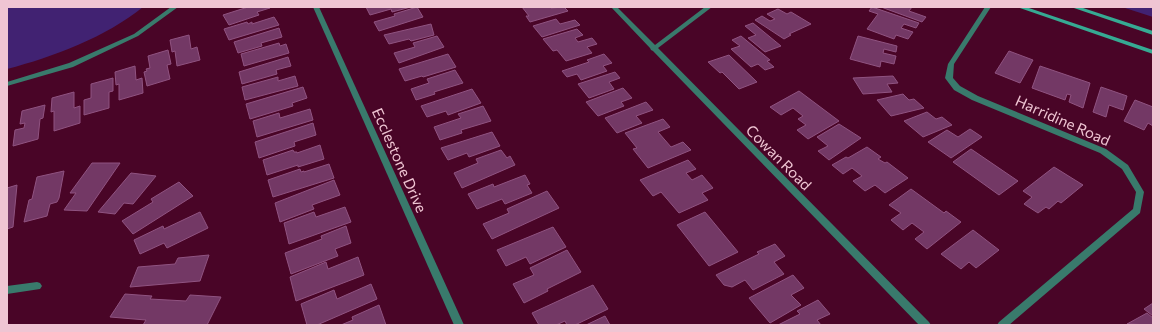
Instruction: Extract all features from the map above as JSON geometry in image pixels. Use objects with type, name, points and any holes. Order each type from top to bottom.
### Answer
[{"type":"main road","points":[[1020,7],[1153,52]]},
{"type":"main road","points":[[1074,7],[1153,33]]},
{"type":"street","points":[[7,84],[71,65],[136,35],[174,7]]},
{"type":"street","name":"Ecclestone Drive","points":[[316,7],[459,325]]},
{"type":"street","name":"Cowan Road","points":[[614,7],[653,49],[926,325]]},
{"type":"street","points":[[653,49],[710,7]]},
{"type":"street","name":"Harridine Road","points":[[988,7],[951,64],[950,78],[957,88],[975,98],[1103,151],[1126,167],[1140,192],[1137,211],[1002,325]]},
{"type":"street","points":[[7,290],[37,286]]},
{"type":"shaded area","points":[[7,7],[143,7],[113,28],[96,37],[60,52],[7,69]]},
{"type":"shaded area","points":[[1122,7],[1153,7],[1153,17]]},
{"type":"building","points":[[248,7],[270,8],[257,12],[259,15],[229,25],[223,15]]},
{"type":"building","points":[[366,7],[411,7],[392,12],[391,9],[370,15]]},
{"type":"building","points":[[417,7],[423,17],[379,31],[374,22],[395,16],[394,14]]},
{"type":"building","points":[[522,7],[564,7],[568,11],[530,22],[526,16],[529,16]]},
{"type":"building","points":[[872,7],[919,23],[916,28],[904,24],[901,28],[913,32],[908,39],[896,35],[894,39],[867,29],[878,14],[869,11]]},
{"type":"building","points":[[881,7],[912,7],[909,11],[926,17],[922,22]]},
{"type":"building","points":[[778,9],[787,14],[791,12],[811,24],[789,34],[791,35],[784,39],[755,20],[762,16],[770,21],[775,19],[767,14]]},
{"type":"building","points":[[274,17],[279,25],[229,40],[224,29],[247,22],[248,24],[252,22],[252,24]]},
{"type":"building","points":[[556,19],[560,24],[575,20],[580,25],[542,37],[533,26]]},
{"type":"building","points":[[753,23],[781,46],[765,52],[748,38],[756,35],[745,26]]},
{"type":"building","points":[[431,24],[434,35],[411,41],[409,39],[389,44],[384,35]]},
{"type":"building","points":[[279,28],[282,37],[261,43],[262,46],[238,53],[234,42]]},
{"type":"building","points":[[577,29],[583,35],[575,38],[578,42],[592,38],[597,44],[587,47],[592,53],[566,61],[557,50],[553,51],[543,39]]},
{"type":"building","points":[[189,35],[191,49],[197,47],[200,60],[177,66],[175,51],[172,52],[170,40]]},
{"type":"building","points":[[437,36],[444,47],[399,63],[394,53],[415,47],[413,43]]},
{"type":"building","points":[[741,36],[770,60],[767,61],[774,67],[765,70],[758,64],[751,67],[731,49],[740,46],[732,40]]},
{"type":"building","points":[[858,36],[897,46],[896,52],[884,49],[883,53],[896,56],[894,64],[881,61],[880,67],[850,59]]},
{"type":"building","points":[[279,43],[280,46],[286,44],[289,53],[244,66],[241,54]]},
{"type":"building","points":[[168,50],[171,64],[167,65],[170,79],[147,86],[144,72],[147,71],[146,69],[150,68],[148,56]]},
{"type":"building","points":[[1009,51],[1033,60],[1020,83],[995,73]]},
{"type":"building","points":[[448,54],[456,67],[405,81],[399,69]]},
{"type":"building","points":[[604,54],[612,63],[603,66],[607,71],[581,80],[577,74],[567,77],[562,71],[589,62],[587,60]]},
{"type":"building","points":[[729,55],[757,82],[739,89],[722,72],[720,73],[708,62]]},
{"type":"building","points":[[288,57],[291,66],[276,70],[277,74],[242,84],[239,72]]},
{"type":"building","points":[[135,66],[136,80],[142,78],[143,93],[119,100],[119,84],[116,85],[115,72]]},
{"type":"building","points":[[1040,66],[1090,83],[1083,108],[1069,102],[1071,95],[1067,94],[1065,100],[1032,88]]},
{"type":"building","points":[[455,70],[463,83],[434,92],[435,94],[416,100],[411,89],[429,83],[427,79]]},
{"type":"building","points":[[615,72],[620,78],[609,82],[614,89],[589,98],[578,84]]},
{"type":"building","points":[[295,76],[298,86],[245,100],[242,87],[278,77],[278,81]]},
{"type":"building","points":[[893,76],[898,83],[887,84],[892,92],[863,94],[853,78]]},
{"type":"building","points":[[113,78],[113,91],[109,92],[109,108],[84,115],[84,100],[91,98],[91,84]]},
{"type":"building","points":[[303,87],[307,98],[292,103],[293,106],[250,119],[246,104]]},
{"type":"building","points":[[1101,87],[1127,96],[1123,110],[1109,105],[1106,117],[1093,112]]},
{"type":"building","points":[[623,88],[632,98],[621,102],[624,106],[598,116],[586,102]]},
{"type":"building","points":[[472,89],[481,103],[448,115],[446,111],[427,117],[421,106]]},
{"type":"building","points":[[799,91],[839,121],[808,139],[797,130],[806,125],[798,119],[803,116],[793,108],[781,115],[770,107]]},
{"type":"building","points":[[74,92],[74,108],[80,106],[80,123],[54,131],[54,111],[51,112],[52,98]]},
{"type":"building","points":[[903,94],[909,100],[914,99],[924,108],[891,116],[877,100]]},
{"type":"building","points":[[1135,100],[1153,107],[1153,126],[1148,123],[1144,130],[1124,121]]},
{"type":"building","points":[[646,102],[653,110],[636,116],[642,123],[617,133],[605,118]]},
{"type":"building","points":[[45,105],[43,118],[40,119],[38,139],[13,146],[15,130],[24,128],[25,123],[20,124],[22,111]]},
{"type":"building","points":[[483,106],[491,121],[461,130],[462,133],[440,140],[434,127],[461,118],[458,114]]},
{"type":"building","points":[[310,109],[313,120],[257,137],[253,121],[279,113],[280,118]]},
{"type":"building","points":[[927,112],[936,119],[942,117],[952,125],[923,137],[904,121]]},
{"type":"building","points":[[663,119],[670,127],[658,132],[671,147],[683,142],[691,150],[648,168],[633,149],[637,148],[625,133]]},
{"type":"building","points":[[313,123],[316,135],[294,142],[295,146],[259,158],[255,142]]},
{"type":"building","points":[[839,124],[861,138],[829,160],[818,151],[828,146],[817,137]]},
{"type":"building","points":[[970,129],[982,137],[951,158],[928,142],[947,130],[958,137]]},
{"type":"building","points":[[492,132],[500,146],[469,157],[467,153],[448,160],[441,148]]},
{"type":"building","points":[[320,145],[324,159],[298,167],[298,165],[267,175],[263,160],[293,150],[297,153]]},
{"type":"building","points":[[867,147],[881,157],[878,159],[885,163],[887,162],[908,178],[885,193],[875,185],[865,191],[853,181],[862,176],[852,168],[843,174],[832,165]]},
{"type":"building","points":[[971,149],[1018,181],[999,195],[953,162]]},
{"type":"building","points":[[501,150],[507,158],[510,156],[515,165],[462,188],[454,173],[478,163],[476,159]]},
{"type":"building","points":[[688,160],[696,169],[686,173],[692,180],[702,175],[713,188],[702,193],[708,200],[679,213],[661,192],[653,196],[640,180]]},
{"type":"building","points":[[92,163],[120,163],[87,211],[64,210],[76,193],[70,193]]},
{"type":"building","points":[[329,164],[334,178],[273,197],[268,180],[300,169],[301,172],[304,172]]},
{"type":"building","points":[[1054,167],[1083,185],[1061,203],[1058,201],[1049,209],[1046,207],[1038,213],[1024,204],[1032,197],[1023,191]]},
{"type":"building","points":[[64,171],[59,198],[57,202],[50,204],[47,216],[24,222],[29,200],[32,199],[37,177]]},
{"type":"building","points":[[131,173],[156,176],[133,204],[124,203],[115,214],[98,212]]},
{"type":"building","points":[[525,175],[530,184],[527,185],[532,193],[505,204],[502,199],[477,209],[468,194],[493,184],[494,187]]},
{"type":"building","points":[[334,180],[340,195],[312,205],[314,209],[280,222],[275,203]]},
{"type":"building","points":[[179,182],[193,196],[133,234],[122,221],[153,202],[151,199]]},
{"type":"building","points":[[17,185],[13,227],[7,229],[7,188]]},
{"type":"building","points":[[911,189],[944,213],[946,211],[961,222],[927,249],[915,239],[924,232],[912,223],[903,230],[891,220],[901,213],[889,205]]},
{"type":"building","points":[[547,191],[559,208],[492,239],[483,224],[509,213],[507,209]]},
{"type":"building","points":[[345,207],[351,222],[289,244],[284,223],[314,212],[316,217]]},
{"type":"building","points":[[200,212],[208,228],[167,248],[164,243],[140,254],[134,240],[163,226],[164,229]]},
{"type":"building","points":[[705,212],[738,252],[709,266],[677,225]]},
{"type":"building","points":[[346,226],[351,243],[335,249],[338,256],[291,274],[285,253],[322,239],[321,236]]},
{"type":"building","points":[[553,227],[566,247],[530,264],[526,257],[506,266],[497,250]]},
{"type":"building","points":[[973,230],[999,250],[976,268],[969,262],[961,269],[941,254]]},
{"type":"building","points":[[775,244],[785,256],[774,262],[784,274],[753,290],[745,280],[732,287],[724,285],[716,275],[759,254],[757,252]]},
{"type":"building","points":[[567,250],[581,272],[547,289],[548,291],[524,303],[513,284],[534,275],[530,268]]},
{"type":"building","points":[[209,255],[200,281],[130,287],[138,267],[175,264],[178,258]]},
{"type":"building","points":[[358,257],[364,275],[296,301],[290,277],[326,262],[328,269]]},
{"type":"building","points":[[793,275],[804,288],[791,295],[801,305],[770,323],[749,298]]},
{"type":"building","points":[[371,284],[377,299],[317,325],[307,325],[301,304],[334,290],[337,299]]},
{"type":"building","points":[[593,285],[608,309],[575,325],[567,325],[565,321],[556,325],[539,325],[532,313]]},
{"type":"building","points":[[125,294],[152,296],[150,299],[186,301],[190,295],[221,297],[207,325],[143,325],[146,320],[110,317]]},
{"type":"building","points":[[818,300],[830,314],[817,320],[821,325],[778,325],[800,314],[797,311]]},
{"type":"building","points":[[1153,303],[1153,316],[1144,309]]},
{"type":"building","points":[[379,305],[386,325],[341,325],[353,320],[352,317]]},
{"type":"building","points":[[1147,313],[1153,318],[1153,325],[1127,324]]},
{"type":"building","points":[[605,316],[610,325],[586,325]]}]
